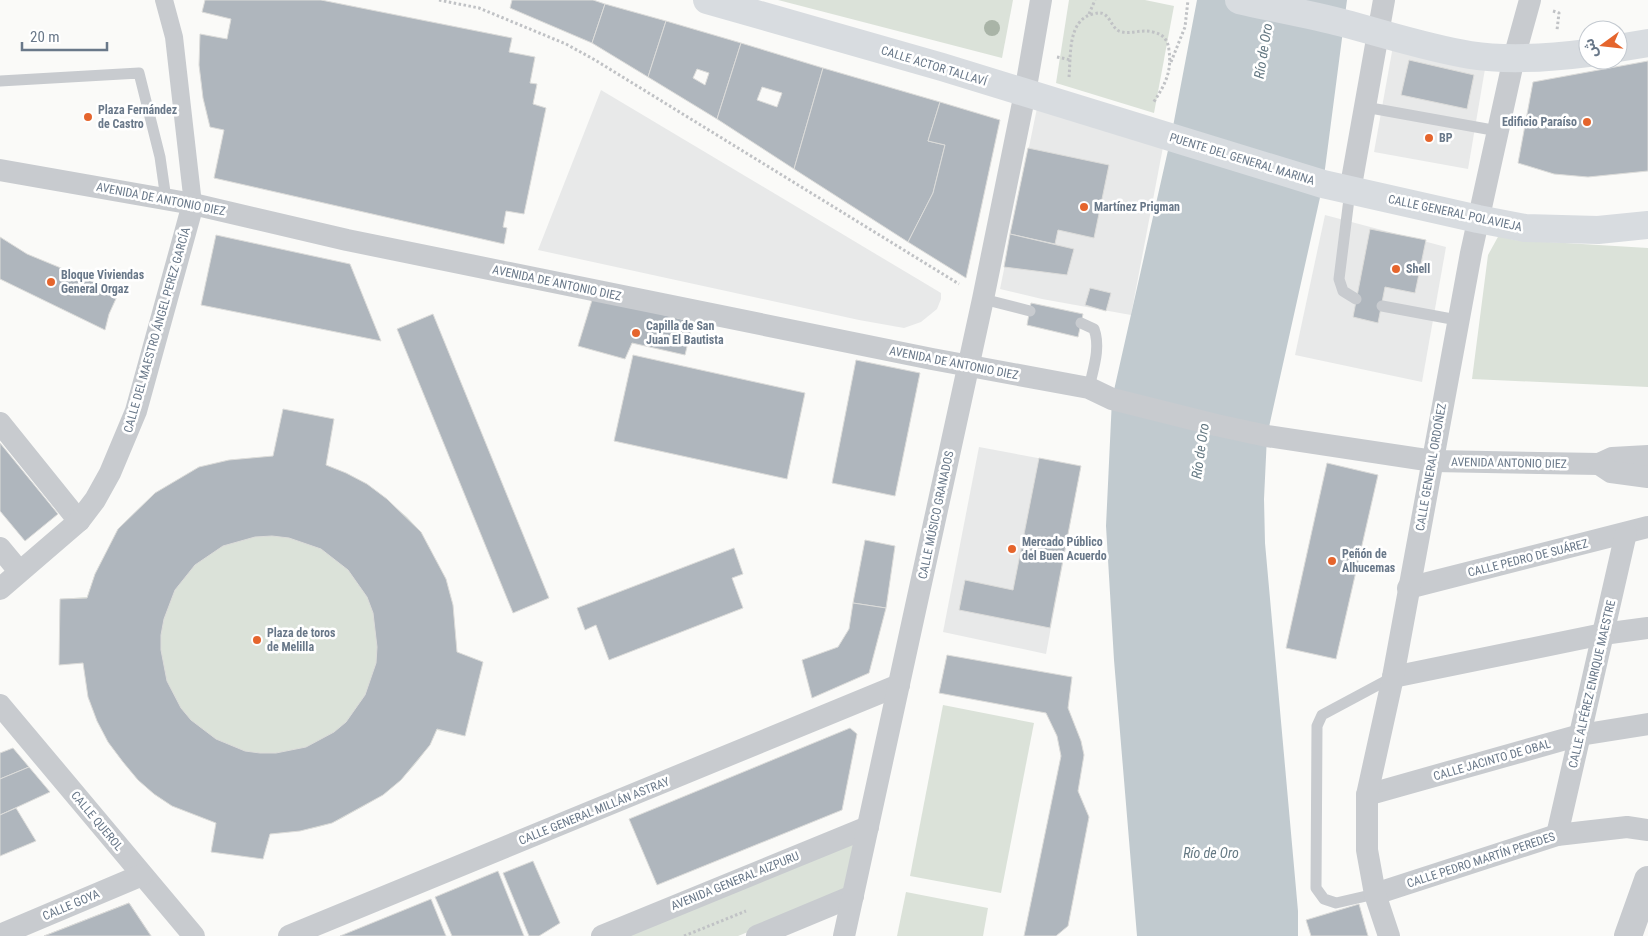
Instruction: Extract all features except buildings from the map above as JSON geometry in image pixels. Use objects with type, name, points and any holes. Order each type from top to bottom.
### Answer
[{"type":"main road","name":"CALLE ACTOR TALLAVÍ","points":[[707,0],[942,67],[1150,131]]},
{"type":"main road","points":[[1239,0],[1344,23],[1427,46],[1472,55],[1514,58],[1578,54]]},
{"type":"main road","points":[[1628,46],[1648,43]]},
{"type":"main road","name":"PUENTE DEL GENERAL MARINA","points":[[1150,131],[1323,184]]},
{"type":"main road","name":"CALLE GENERAL POLAVIEJA","points":[[1323,184],[1525,228],[1598,230],[1648,225]]},
{"type":"street","points":[[164,0],[174,37],[193,204]]},
{"type":"street","name":"CALLE MÚSICO GRANADOS","points":[[844,936],[969,366],[1025,93],[1041,0]]},
{"type":"street","points":[[1350,191],[1384,0]]},
{"type":"street","name":"CALLE GENERAL ORDOÑEZ","points":[[1389,936],[1375,894],[1367,850],[1367,795],[1393,677],[1457,320],[1514,58],[1530,0]]},
{"type":"street","name":"AVENIDA DE ANTONIO DIEZ","points":[[0,170],[166,198],[347,240],[969,366],[1089,388],[1112,399]]},
{"type":"street","name":"CALLE DEL MAESTRO ÁNGEL PEREZ GARCÍA","points":[[0,589],[78,521],[95,500],[110,473],[136,410],[193,204]]},
{"type":"street","name":"AVENIDA ANTONIO DIEZ","points":[[1112,399],[1267,436],[1432,461],[1599,464],[1612,458],[1648,456]]},
{"type":"street","points":[[0,423],[78,521]]},
{"type":"street","name":"AVENIDA ANTONIO DIEZ","points":[[1599,464],[1611,472],[1648,477]]},
{"type":"street","name":"CALLE PEDRO DE SUÁREZ","points":[[1408,588],[1648,527]]},
{"type":"street","name":"CALLE ALFÉREZ ENRIQUE MAESTRE","points":[[1557,836],[1626,533]]},
{"type":"street","points":[[0,548],[19,571]]},
{"type":"street","points":[[1393,677],[1603,634],[1648,628]]},
{"type":"street","name":"CALLE GENERAL MILLÁN ASTRAY","points":[[289,936],[899,685]]},
{"type":"street","name":"CALLE QUEROL","points":[[3,715],[194,936]]},
{"type":"street","name":"CALLE JACINTO DE OBAL","points":[[1367,795],[1580,735],[1648,724]]},
{"type":"street","name":"AVENIDA GENERAL AIZPURU","points":[[602,936],[868,827]]},
{"type":"street","name":"CALLE PEDRO MARTÍN PEREDES","points":[[1375,894],[1557,836],[1627,827],[1648,830]]},
{"type":"street","name":"CALLE GOYA","points":[[0,935],[142,875]]},
{"type":"street","points":[[1628,936],[1648,880]]},
{"type":"street","points":[[757,936],[853,896]]},
{"type":"lane","points":[[0,81],[139,73],[160,157],[166,198]]},
{"type":"lane","points":[[1365,107],[1498,131]]},
{"type":"lane","points":[[1350,191],[1339,279],[1343,291],[1356,299]]},
{"type":"lane","points":[[983,299],[1030,310]]},
{"type":"lane","points":[[1382,306],[1457,320]]},
{"type":"lane","points":[[1081,323],[1094,329],[1098,338],[1089,388]]},
{"type":"lane","points":[[1375,894],[1336,903],[1324,899],[1316,888],[1317,726],[1322,715],[1393,677]]},
{"type":"path","points":[[440,0],[479,8],[581,52],[983,299]]},
{"type":"path","points":[[1089,15],[1095,0]]},
{"type":"path","points":[[1150,131],[1171,63],[1185,27],[1188,0]]},
{"type":"path","points":[[1067,106],[1072,37],[1082,19],[1089,15],[1099,12],[1106,15],[1115,29],[1120,32],[1147,30],[1166,38],[1171,63]]},
{"type":"shaded area","points":[[778,0],[1013,0],[1002,58]]},
{"type":"shaded area","points":[[1069,0],[1145,0],[1174,6],[1154,113],[1056,83]]},
{"type":"shaded area","points":[[1393,46],[1486,63],[1468,169],[1374,152]]},
{"type":"shaded area","points":[[601,90],[941,293],[937,309],[921,322],[904,328],[859,320],[538,250]]},
{"type":"shaded area","name":"Martínez Prigman","points":[[1037,108],[1163,147],[1131,315],[1042,299],[1000,289]]},
{"type":"shaded area","points":[[1325,215],[1446,247],[1422,382],[1295,355]]},
{"type":"shaded area","points":[[1499,235],[1514,240],[1648,248],[1648,387],[1472,379],[1488,255]]},
{"type":"shaded area","name":"Mercado Público del Buen Acuerdo","points":[[979,447],[1081,466],[1046,654],[943,632]]},
{"type":"shaded area","name":"Plaza de toros de Melilla","points":[[273,456],[326,465],[346,473],[367,484],[407,517],[421,532],[446,579],[457,652],[483,662],[465,736],[437,730],[430,744],[412,768],[378,798],[334,822],[308,829],[270,834],[263,859],[211,852],[216,823],[172,806],[138,780],[123,762],[108,742],[83,663],[59,665],[60,599],[87,597],[95,574],[118,529],[155,493],[199,467],[229,460]]},
{"type":"shaded area","points":[[943,705],[1034,723],[1001,893],[910,876]]},
{"type":"shaded area","points":[[858,842],[846,892],[738,936],[627,936]]},
{"type":"shaded area","points":[[906,892],[988,908],[983,936],[897,936]]},
{"type":"water","name":"Río de Oro","points":[[1197,0],[1347,0],[1323,184],[1267,436],[1264,499],[1265,543],[1298,911],[1298,936],[1137,936],[1114,660],[1106,526],[1112,399],[1171,137]]},
{"type":"place","name":"Plaza Fernández de Castro","points":[[88,117]]},
{"type":"place","name":"Edificio Paraíso","points":[[1587,122]]},
{"type":"place","name":"BP","points":[[1429,138]]},
{"type":"place","name":"Martínez Prigman","points":[[1084,207]]},
{"type":"place","name":"Shell","points":[[1396,269]]},
{"type":"place","name":"Bloque Viviendas General Orgaz","points":[[51,282]]},
{"type":"place","name":"Capilla de San Juan El Bautista","points":[[636,333]]},
{"type":"place","name":"Mercado Público del Buen Acuerdo","points":[[1012,549]]},
{"type":"place","name":"Peñón de Alhucemas","points":[[1332,561]]},
{"type":"place","name":"Plaza de toros de Melilla","points":[[257,640]]}]
